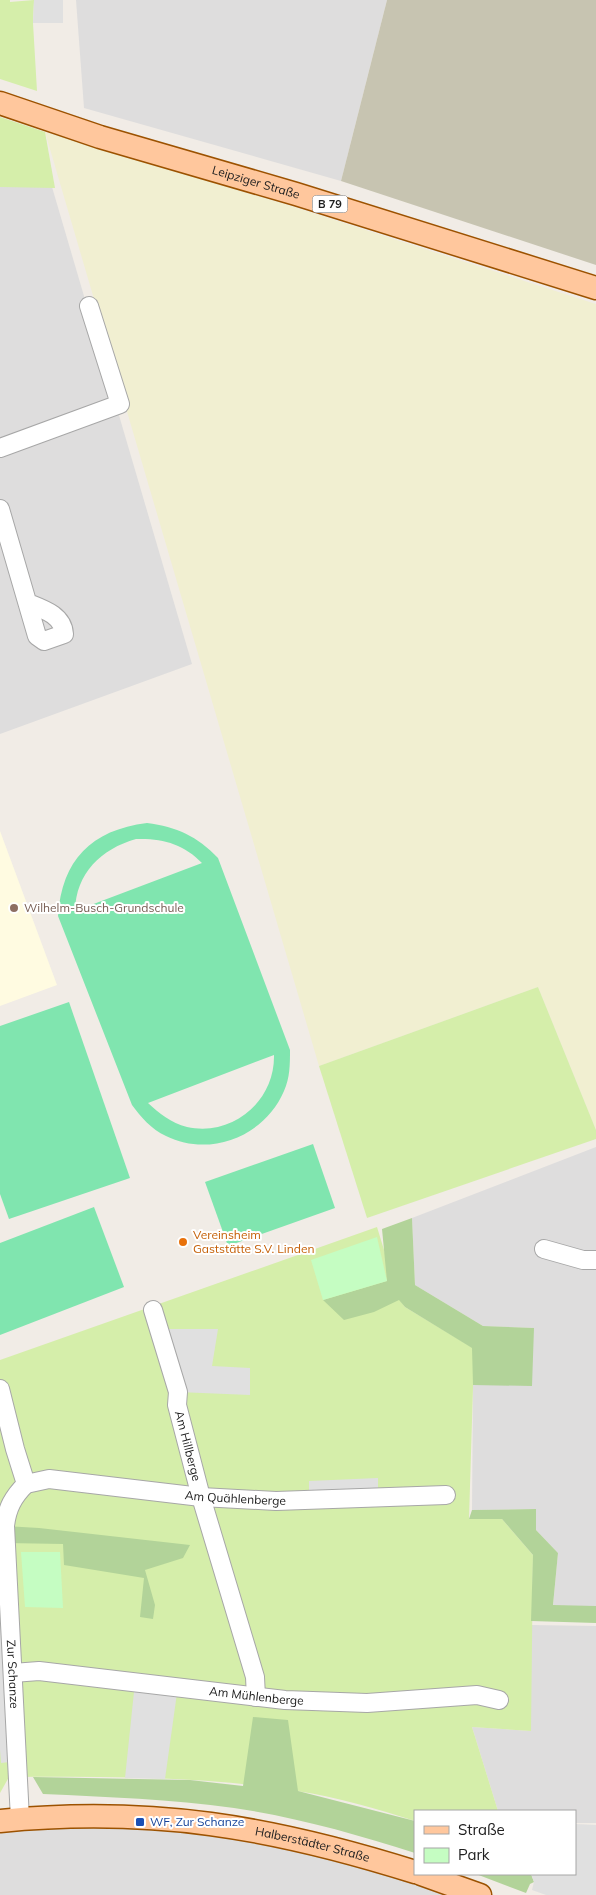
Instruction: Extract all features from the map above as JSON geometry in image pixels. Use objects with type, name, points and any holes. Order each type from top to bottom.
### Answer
[{"type":"main road","name":"Leipziger Straße","points":[[0,103],[100,137],[296,194],[596,288]]},
{"type":"main road","name":"Halberstädter Straße","points":[[10,1820],[121,1815],[237,1826],[347,1850],[414,1872]]},
{"type":"main road","points":[[424,1875],[480,1895]]},
{"type":"street","points":[[0,448],[120,404],[89,306]]},
{"type":"street","points":[[0,509],[28,603]]},
{"type":"street","points":[[544,1249],[583,1260],[596,1260]]},
{"type":"street","name":"Am Hillberge","points":[[153,1310],[178,1392],[177,1405],[201,1497],[255,1677],[256,1697]]},
{"type":"street","points":[[0,1389],[14,1450],[26,1484]]},
{"type":"street","name":"Am Quählenberge","points":[[26,1484],[49,1479],[201,1497],[303,1501],[446,1495]]},
{"type":"street","name":"Zur Schanze","points":[[10,1820],[14,1673],[5,1526],[11,1502],[26,1484]]},
{"type":"street","name":"Am Mühlenberge","points":[[14,1673],[39,1671],[285,1700],[368,1703],[477,1695],[499,1700]]},
{"type":"shaded area","points":[[34,0],[63,0],[63,23],[33,23]]},
{"type":"shaded area","points":[[76,0],[387,0],[341,181],[84,108]]},
{"type":"shaded area","points":[[387,0],[596,0],[596,265],[341,181]]},
{"type":"shaded area","points":[[45,132],[288,205],[596,304],[596,1130],[538,987],[319,1066]]},
{"type":"shaded area","points":[[0,186],[52,187],[192,664],[0,734]]},
{"type":"shaded area","name":"Wilhelm-Busch-Grundschule","points":[[0,831],[57,985],[0,1006]]},
{"type":"shaded area","points":[[596,1147],[596,1606],[553,1606],[558,1553],[536,1530],[536,1509],[472,1510],[473,1385],[534,1328],[483,1326],[415,1285],[412,1218]]},
{"type":"shaded area","points":[[159,1329],[218,1329],[212,1366],[250,1368],[250,1395],[178,1392]]},
{"type":"shaded area","points":[[378,1478],[378,1489],[309,1491],[309,1481]]},
{"type":"shaded area","points":[[0,1512],[18,1761],[1,1763],[0,1750]]},
{"type":"shaded area","points":[[531,1625],[596,1626],[596,1823],[576,1823],[576,1810],[498,1810],[472,1727],[531,1731]]},
{"type":"shaded area","points":[[135,1682],[178,1686],[165,1779],[125,1778]]},
{"type":"shaded area","points":[[576,1824],[596,1825],[596,1895],[546,1895],[532,1890],[534,1882],[531,1875],[576,1875]]},
{"type":"shaded area","points":[[165,1826],[296,1846],[455,1895],[0,1895],[0,1830],[41,1827]]},
{"type":"green space","points":[[0,0],[10,0],[10,2],[34,0],[33,23],[37,91],[0,79]]},
{"type":"green space","points":[[0,117],[45,132],[55,188],[0,187]]},
{"type":"green space","points":[[147,823],[177,830],[194,838],[218,858],[290,1050],[290,1066],[287,1081],[275,1107],[264,1120],[250,1131],[234,1139],[200,1145],[183,1142],[156,1130],[135,1109],[58,916],[66,879],[73,864],[83,851],[95,841],[127,827]],"holes":[[[136,839],[164,841],[188,851],[202,863],[75,911],[76,897],[80,885],[93,864],[112,849]],[[274,1055],[272,1072],[267,1087],[259,1101],[235,1121],[204,1129],[187,1127],[166,1117],[148,1103]]]},
{"type":"green space","points":[[538,987],[596,1130],[596,1139],[367,1218],[319,1066]]},
{"type":"green space","points":[[69,1002],[130,1178],[9,1219],[0,1194],[0,1026]]},
{"type":"green space","points":[[313,1144],[335,1208],[228,1246],[205,1182]]},
{"type":"green space","points":[[94,1207],[124,1287],[0,1335],[0,1243]]},
{"type":"green space","points":[[412,1218],[415,1285],[483,1326],[534,1328],[532,1386],[473,1385],[472,1348],[405,1307],[399,1300],[374,1312],[344,1320],[323,1300],[387,1281],[382,1229]]},
{"type":"green space","points":[[377,1227],[399,1299],[405,1307],[473,1348],[469,1519],[502,1519],[533,1555],[531,1731],[472,1727],[498,1810],[414,1810],[414,1821],[342,1800],[297,1791],[226,1782],[154,1778],[9,1777],[0,1793],[0,1360]]},
{"type":"green space","points":[[377,1237],[387,1281],[323,1300],[311,1260]]},
{"type":"green space","points":[[536,1509],[536,1530],[558,1553],[553,1605],[596,1606],[596,1623],[531,1621],[533,1555],[502,1519],[469,1519],[472,1510]]},
{"type":"green space","points":[[5,1526],[190,1545],[183,1558],[145,1570],[155,1605],[153,1619],[140,1617],[144,1578],[64,1565],[63,1544],[6,1543]]},
{"type":"green space","points":[[21,1552],[60,1552],[63,1608],[25,1607]]},
{"type":"green space","points":[[253,1717],[288,1720],[298,1791],[414,1821],[414,1853],[325,1827],[280,1816],[234,1808],[163,1800],[43,1794],[33,1777],[190,1780],[243,1786]]},
{"type":"green space","points":[[479,1875],[531,1875],[534,1882],[530,1884],[526,1893]]},
{"type":"place","name":"Wilhelm-Busch-Grundschule","points":[[14,908]]},
{"type":"place","name":"Vereinsheim Gaststätte S.V. Linden","points":[[183,1242]]},
{"type":"place","name":"WF, Zur Schanze","points":[[140,1822]]}]
